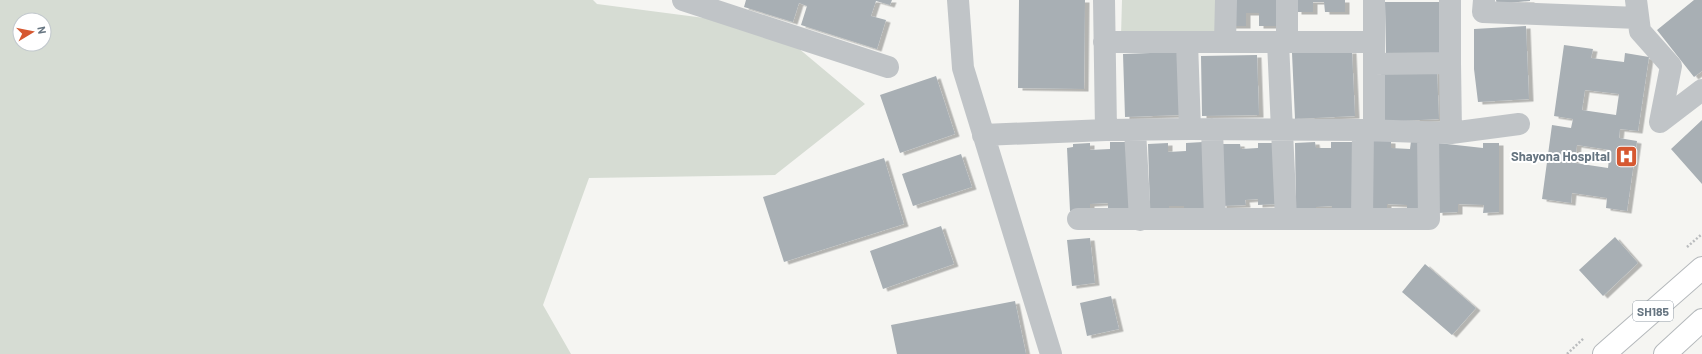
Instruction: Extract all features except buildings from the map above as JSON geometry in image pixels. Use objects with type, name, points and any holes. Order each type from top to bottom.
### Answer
[{"type":"main road","name":"SH185","points":[[1604,354],[1702,268]]},
{"type":"main road","name":"SH185","points":[[1665,354],[1702,320]]},
{"type":"street","points":[[683,0],[888,67]]},
{"type":"street","points":[[958,0],[963,68],[1051,354]]},
{"type":"street","points":[[1104,0],[1106,130]]},
{"type":"street","points":[[1225,42],[1226,0]]},
{"type":"street","points":[[1286,219],[1282,130],[1282,42],[1287,0]]},
{"type":"street","points":[[1362,219],[1374,64],[1374,0]]},
{"type":"street","points":[[1450,0],[1451,133]]},
{"type":"street","points":[[1484,0],[1483,12],[1637,9],[1640,31],[1671,66],[1660,122],[1702,90]]},
{"type":"street","points":[[1104,42],[1374,42]]},
{"type":"street","points":[[1187,42],[1190,129]]},
{"type":"street","points":[[1374,64],[1450,63]]},
{"type":"street","points":[[983,135],[1106,130],[1190,129],[1368,130],[1451,133],[1519,124]]},
{"type":"street","points":[[1212,129],[1215,219]]},
{"type":"street","points":[[1135,130],[1140,220]]},
{"type":"street","points":[[1078,219],[1429,219],[1428,133]]},
{"type":"shaded area","points":[[0,0],[593,0],[597,4],[773,27],[865,104],[775,175],[589,178],[543,305],[571,354],[0,354]]},
{"type":"shaded area","points":[[1122,0],[1218,0],[1218,34],[1121,36]]},
{"type":"place","name":"Shayona Hospital","points":[[1626,156]]}]
